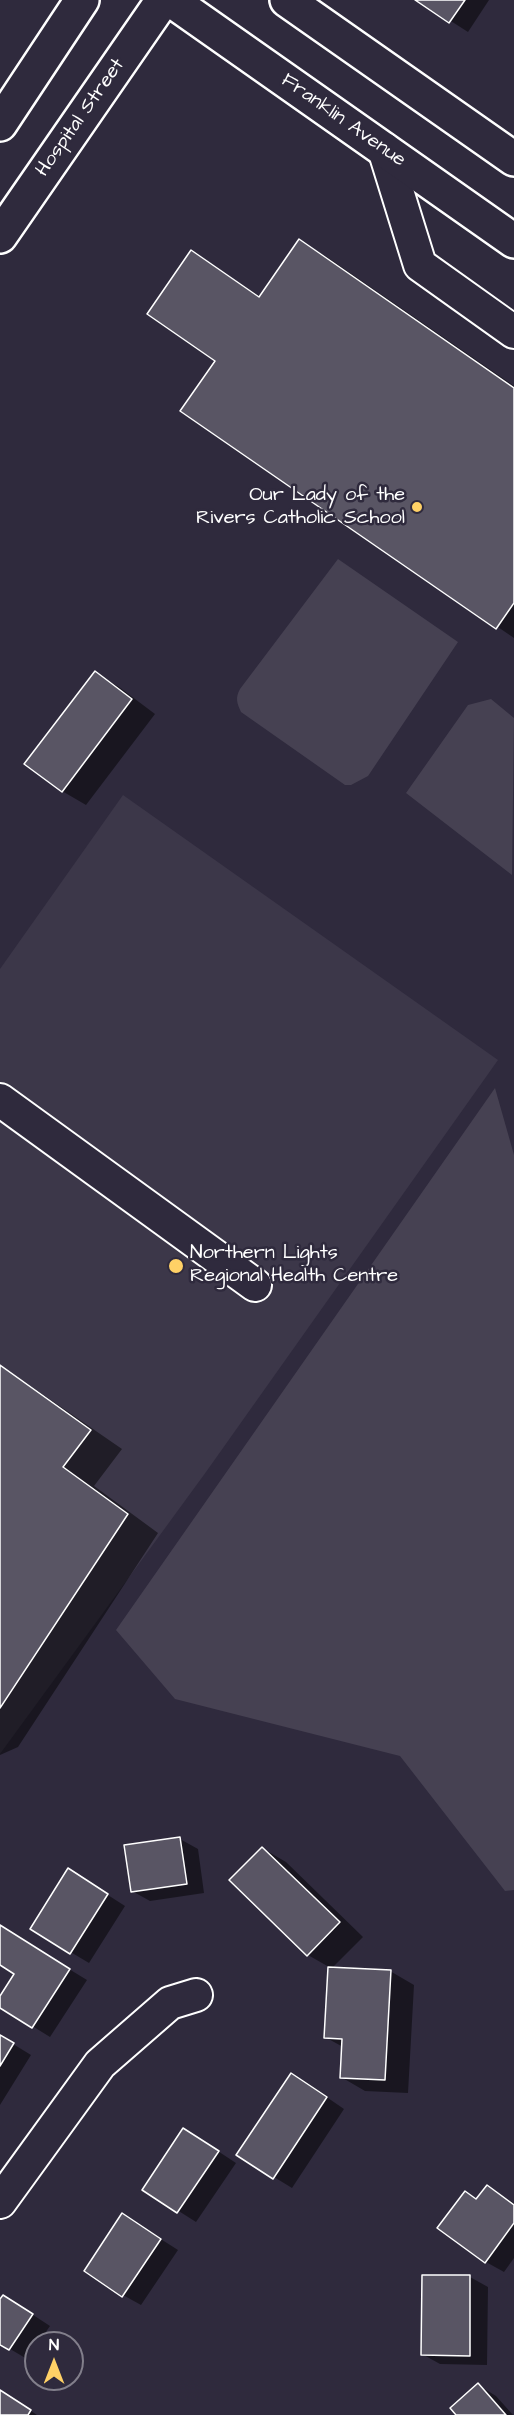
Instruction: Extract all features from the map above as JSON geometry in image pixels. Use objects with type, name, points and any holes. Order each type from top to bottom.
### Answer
[{"type":"main road","points":[[0,124],[82,0]]},
{"type":"main road","name":"Hospital Street","points":[[0,236],[163,0]]},
{"type":"main road","name":"Franklin Avenue","points":[[171,0],[514,241]]},
{"type":"main road","points":[[287,0],[514,159]]},
{"type":"street","points":[[384,149],[420,265],[514,332]]},
{"type":"street","points":[[0,1100],[255,1285]]},
{"type":"street","points":[[0,2202],[100,2064],[170,2003],[196,1995]]},
{"type":"shaded area","points":[[338,559],[458,642],[368,776],[351,785],[345,785],[241,712],[237,701],[240,689]]},
{"type":"shaded area","points":[[491,699],[514,718],[512,875],[406,793],[468,705]]},
{"type":"shaded area","name":"Northern Lights Regional Health Centre","points":[[123,795],[498,1060],[206,1472],[0,1754],[0,969]]},
{"type":"shaded area","points":[[495,1088],[514,1155],[514,1890],[505,1891],[400,1756],[175,1699],[116,1630]]},
{"type":"building","points":[[415,0],[465,0],[449,23]]},
{"type":"building","name":"Our Lady of the Rivers Catholic School","points":[[299,239],[514,388],[514,603],[496,629],[180,411],[215,361],[147,314],[191,250],[259,297]]},
{"type":"building","points":[[95,671],[132,699],[62,792],[24,764]]},
{"type":"building","points":[[0,1365],[91,1430],[63,1467],[128,1514],[0,1708]]},
{"type":"building","points":[[180,1837],[187,1884],[131,1892],[124,1845]]},
{"type":"building","points":[[262,1847],[340,1922],[307,1956],[229,1880]]},
{"type":"building","points":[[68,1868],[108,1894],[70,1954],[30,1929]]},
{"type":"building","points":[[0,1925],[70,1969],[32,2028],[0,2008],[0,1996],[14,1974],[0,1965]]},
{"type":"building","points":[[328,1967],[391,1970],[385,2080],[340,2078],[342,2039],[324,2038]]},
{"type":"building","points":[[0,2035],[14,2043],[0,2066]]},
{"type":"building","points":[[291,2073],[327,2097],[273,2179],[236,2155]]},
{"type":"building","points":[[183,2128],[219,2151],[177,2213],[142,2190]]},
{"type":"building","points":[[487,2185],[514,2205],[514,2223],[485,2263],[437,2228],[465,2191],[476,2199]]},
{"type":"building","points":[[122,2213],[161,2239],[122,2297],[84,2271]]},
{"type":"building","points":[[422,2275],[470,2275],[470,2356],[421,2355]]},
{"type":"building","points":[[3,2295],[33,2314],[9,2350],[0,2345],[0,2299]]},
{"type":"building","points":[[478,2383],[506,2415],[456,2415],[450,2408]]},
{"type":"building","points":[[0,2390],[31,2410],[28,2415],[0,2415]]},
{"type":"place","name":"Our Lady of the Rivers Catholic School","points":[[417,507]]},
{"type":"place","name":"Northern Lights Regional Health Centre","points":[[176,1266]]}]
